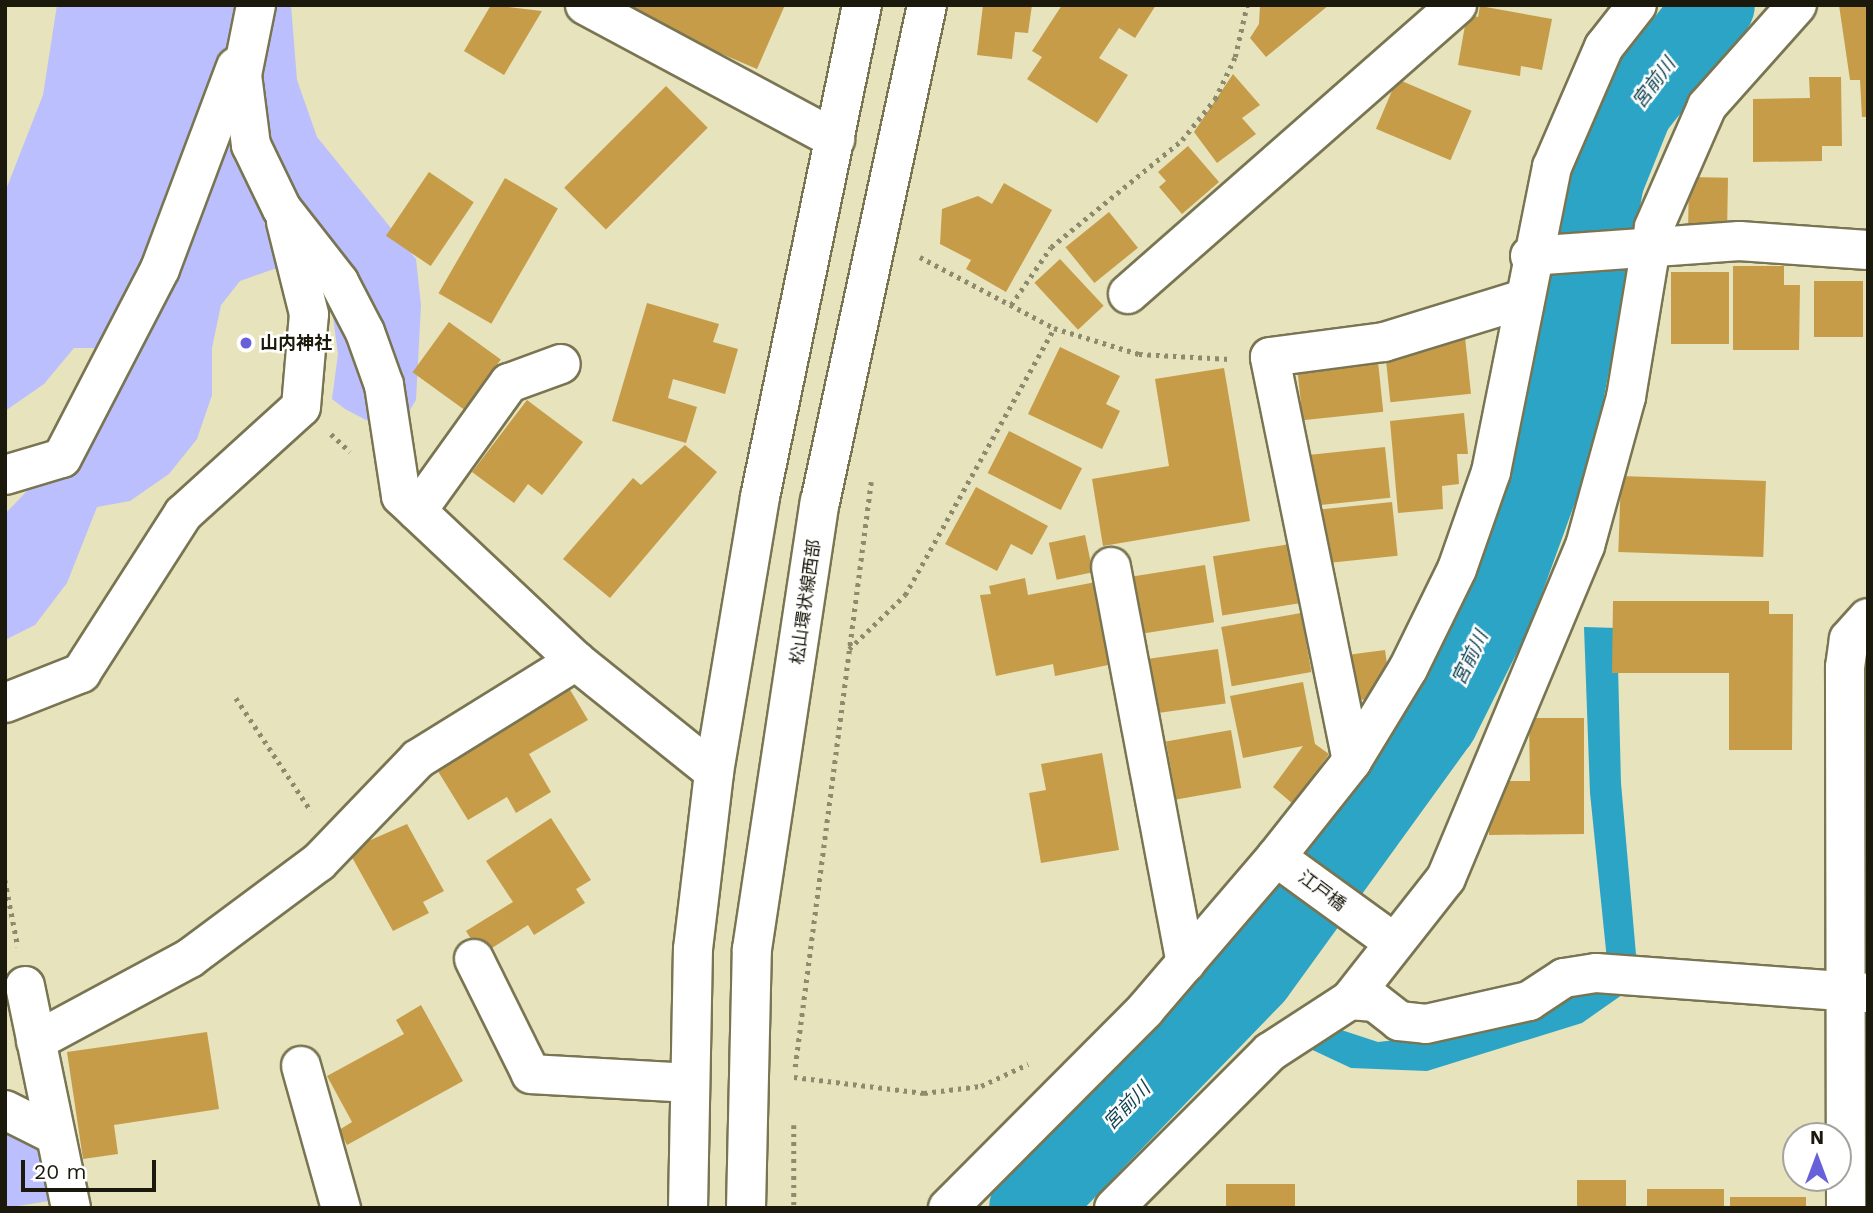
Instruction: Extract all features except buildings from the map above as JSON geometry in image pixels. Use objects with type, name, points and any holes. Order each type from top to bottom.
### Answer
[{"type":"street","points":[[585,5],[835,139]]},
{"type":"street","points":[[688,1208],[693,949],[714,772],[760,497],[862,5]]},
{"type":"street","name":"松山環状線西部","points":[[746,1208],[752,948],[820,502],[927,5]]},
{"type":"street","points":[[1128,294],[1457,5]]},
{"type":"street","points":[[948,1208],[1282,861],[1352,761],[1457,569],[1491,472],[1524,299],[1537,256],[1552,167],[1604,47],[1637,5]]},
{"type":"street","points":[[1114,1208],[1270,1052],[1350,1000],[1446,878],[1586,546],[1626,397],[1641,250],[1707,106],[1797,5]]},
{"type":"street","points":[[5,703],[81,673],[183,514],[300,407],[309,314],[282,209],[251,145],[243,87],[251,22]]},
{"type":"street","points":[[5,475],[62,458],[160,269],[251,22]]},
{"type":"street","points":[[282,209],[339,282],[365,332],[384,386],[401,496],[576,661],[714,772]]},
{"type":"street","points":[[1537,256],[1739,241],[1868,250]]},
{"type":"street","points":[[1352,761],[1270,357],[1384,342],[1524,299]]},
{"type":"street","points":[[417,511],[509,383],[561,365]]},
{"type":"street","points":[[1111,567],[1186,963]]},
{"type":"street","points":[[1846,1208],[1857,1161],[1858,994],[1845,667],[1849,639],[1868,618]]},
{"type":"street","points":[[36,1041],[190,957],[334,845],[418,759],[576,661]]},
{"type":"street","name":"江戸橋","points":[[1282,861],[1393,942]]},
{"type":"street","points":[[474,959],[531,1074],[690,1083]]},
{"type":"street","points":[[1350,1000],[1375,1003],[1399,1021],[1458,1022],[1529,1001],[1564,978],[1616,975],[1858,994]]},
{"type":"street","points":[[25,986],[53,1134],[71,1208]]},
{"type":"street","points":[[301,1066],[341,1208]]},
{"type":"street","points":[[5,1110],[53,1134]]},
{"type":"path","points":[[1011,304],[1051,247],[1182,139],[1214,99],[1235,57],[1247,5]]},
{"type":"path","points":[[909,263],[912,250]]},
{"type":"path","points":[[920,257],[1054,328],[1139,354],[1270,357]]},
{"type":"path","points":[[848,650],[905,595],[1054,328]]},
{"type":"path","points":[[794,1090],[872,478]]},
{"type":"path","points":[[236,698],[334,845]]},
{"type":"path","points":[[5,880],[25,986]]},
{"type":"path","points":[[794,1077],[924,1093],[981,1086],[1038,1058]]},
{"type":"path","points":[[794,1116],[794,1208]]},
{"type":"shaded area","points":[[57,5],[291,5],[297,80],[317,137],[416,259],[421,305],[416,400],[405,418],[370,422],[345,409],[332,399],[338,354],[332,309],[308,280],[274,269],[240,281],[221,305],[212,348],[212,395],[197,439],[169,474],[130,501],[97,507],[67,583],[35,625],[5,640],[5,514],[120,393],[117,363],[102,348],[74,348],[44,384],[5,411],[5,192],[43,95]]},
{"type":"shaded area","points":[[1584,627],[1617,628],[1621,783],[1637,966],[1629,990],[1582,1023],[1427,1071],[1351,1068],[1304,1046],[1320,1023],[1378,1042],[1440,1035],[1607,960],[1590,793]]},
{"type":"shaded area","points":[[5,1126],[40,1142],[49,1201],[5,1208]]},
{"type":"waterway","name":"宮前川","points":[[1029,1208],[1254,975],[1438,721],[1493,611],[1555,441],[1604,181],[1633,109],[1715,5]]},
{"type":"place","name":"山内神社","points":[[246,343]]}]
